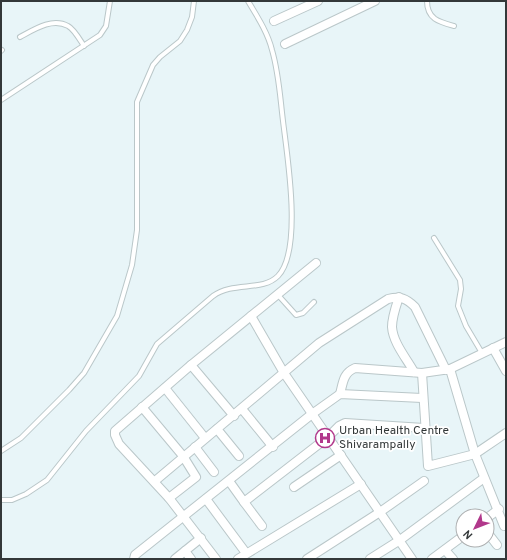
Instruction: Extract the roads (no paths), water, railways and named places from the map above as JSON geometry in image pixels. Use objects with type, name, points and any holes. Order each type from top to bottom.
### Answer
[{"type":"street","points":[[274,21],[318,1]]},
{"type":"street","points":[[285,44],[375,1]]},
{"type":"street","points":[[216,559],[155,481],[119,444],[115,435],[118,427],[190,365],[316,263]]},
{"type":"street","points":[[399,297],[392,329],[396,340],[418,373],[422,398],[428,466],[475,454],[506,433]]},
{"type":"street","points":[[155,481],[319,343],[375,306],[388,299],[399,297],[408,300],[415,307],[448,369],[475,454],[504,526],[506,525]]},
{"type":"street","points":[[251,316],[284,373],[412,559]]},
{"type":"street","points":[[340,394],[344,376],[349,370],[355,368],[418,373],[448,369],[506,342]]},
{"type":"street","points":[[493,348],[506,371]]},
{"type":"street","points":[[190,365],[234,416]]},
{"type":"street","points":[[165,388],[205,438]]},
{"type":"street","points":[[134,559],[135,555],[182,517],[273,447],[312,414],[340,394],[422,398]]},
{"type":"street","points":[[142,407],[184,456],[196,477],[169,498]]},
{"type":"street","points":[[242,409],[273,447]]},
{"type":"street","points":[[244,502],[339,426],[345,423],[424,428]]},
{"type":"street","points":[[217,429],[239,456]]},
{"type":"street","points":[[195,447],[214,472]]},
{"type":"street","points":[[294,487],[341,455]]},
{"type":"street","points":[[370,559],[400,540],[484,478]]},
{"type":"street","points":[[229,481],[262,526]]},
{"type":"street","points":[[306,559],[380,512],[424,481]]},
{"type":"street","points":[[238,559],[361,484]]},
{"type":"street","points":[[206,499],[246,553]]},
{"type":"street","points":[[175,559],[201,538]]},
{"type":"street","points":[[432,559],[455,542]]},
{"type":"street","points":[[445,550],[453,559]]},
{"type":"street","points":[[185,551],[191,559]]},
{"type":"lane","points":[[1,100],[100,35],[106,26],[110,1]]},
{"type":"lane","points":[[1,452],[21,438],[84,373],[117,316],[132,265],[137,230],[137,102],[153,65],[160,57],[180,41],[187,30],[192,17],[194,1]]},
{"type":"lane","points":[[2,500],[12,500],[26,494],[47,480],[86,431],[139,376],[157,344],[213,296],[222,289],[262,284],[272,281],[279,275],[284,267],[292,230],[291,178],[283,120],[279,75],[272,47],[248,1]]},
{"type":"lane","points":[[427,1],[427,9],[430,15],[437,21],[454,26]]},
{"type":"lane","points":[[20,37],[41,26],[54,23],[68,26],[84,46]]},
{"type":"lane","points":[[434,238],[460,280],[461,289],[458,306],[466,326],[482,353]]},
{"type":"lane","points":[[277,294],[296,315],[303,313],[314,302]]},
{"type":"place","name":"Urban Health Centre Shivarampally","points":[[325,438]]}]
